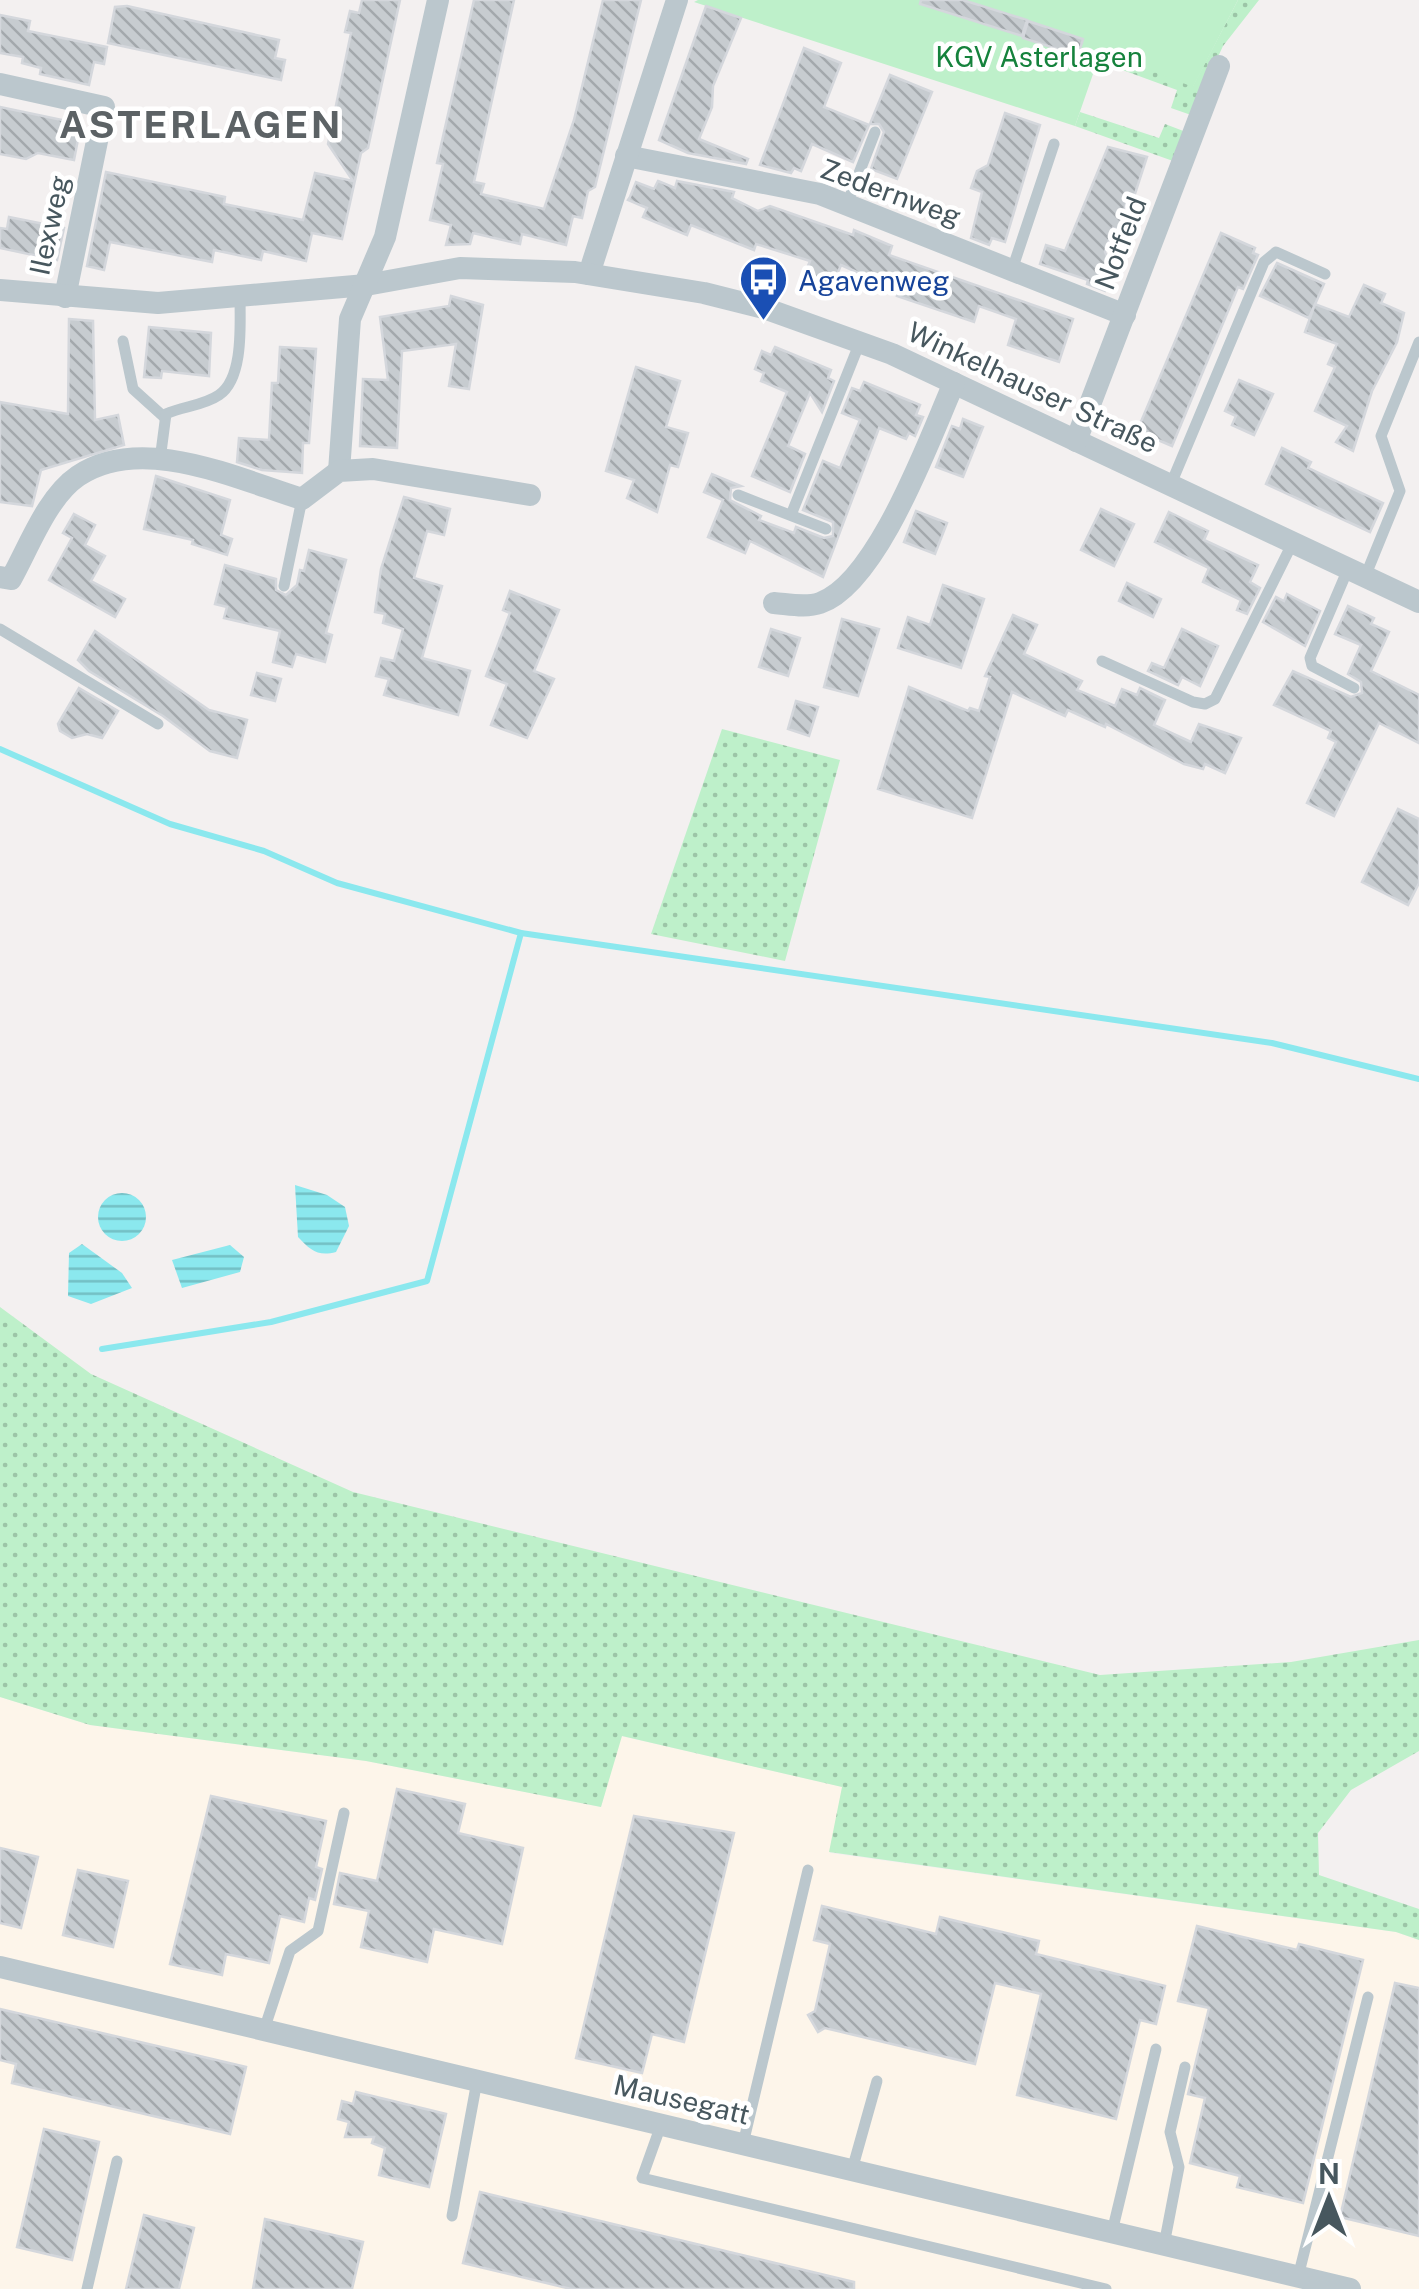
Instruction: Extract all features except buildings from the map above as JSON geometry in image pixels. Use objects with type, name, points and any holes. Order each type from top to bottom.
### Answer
[{"type":"street","points":[[339,471],[350,319],[385,237],[438,0]]},
{"type":"street","points":[[589,274],[677,0]]},
{"type":"street","name":"Notfeld","points":[[1076,441],[1219,66]]},
{"type":"street","name":"Ilexweg","points":[[0,84],[104,107],[65,297]]},
{"type":"street","name":"Zedernweg","points":[[626,156],[820,194],[1125,315]]},
{"type":"street","name":"Winkelhauser Straße","points":[[0,290],[158,303],[366,285],[460,268],[589,274],[704,292],[860,342],[954,382],[1419,602]]},
{"type":"street","points":[[774,603],[818,604],[835,595],[875,547],[898,514],[954,382]]},
{"type":"street","points":[[4,584],[54,504],[77,476],[110,462],[160,460],[302,498],[339,471],[373,469],[530,495]]},
{"type":"street","name":"Mausegatt","points":[[0,1967],[1350,2289]]},
{"type":"lane","points":[[847,204],[875,132]]},
{"type":"lane","points":[[1012,270],[1054,144]]},
{"type":"lane","points":[[1171,484],[1264,262],[1276,252],[1325,274]]},
{"type":"lane","points":[[164,418],[212,398],[228,386],[236,355],[240,297]]},
{"type":"lane","points":[[123,340],[133,389],[164,418]]},
{"type":"lane","points":[[791,515],[860,342]]},
{"type":"lane","points":[[1354,688],[1312,666],[1310,658],[1400,491],[1380,436],[1419,342]]},
{"type":"lane","points":[[160,460],[164,418]]},
{"type":"lane","points":[[738,495],[826,529]]},
{"type":"lane","points":[[284,586],[302,498]]},
{"type":"lane","points":[[1102,661],[1192,702],[1205,704],[1215,698],[1292,544]]},
{"type":"lane","points":[[0,629],[158,724]]},
{"type":"lane","points":[[264,2030],[290,1950],[318,1931],[344,1813]]},
{"type":"lane","points":[[743,2144],[808,1870]]},
{"type":"lane","points":[[1298,2277],[1368,1997]]},
{"type":"lane","points":[[1112,2232],[1156,2049]]},
{"type":"lane","points":[[1164,2245],[1179,2167],[1170,2132],[1184,2067]]},
{"type":"lane","points":[[452,2216],[477,2081]]},
{"type":"lane","points":[[852,2170],[877,2081]]},
{"type":"lane","points":[[661,2125],[642,2178],[1106,2289]]},
{"type":"lane","points":[[87,2289],[117,2161]]},
{"type":"shaded area","points":[[0,1697],[90,1725],[366,1761],[601,1807],[621,1736],[843,1787],[830,1853],[1396,1932],[1419,1940],[1419,2289],[0,2289]]},
{"type":"green space","points":[[1238,0],[1259,0],[1223,46],[1191,115],[1171,108],[1177,90],[1098,61],[1100,50],[1193,86]]},
{"type":"green space","name":"KGV Asterlagen","points":[[1238,0],[1193,87],[1101,51],[1075,126],[694,2]]},
{"type":"green space","points":[[1080,112],[1159,138],[1165,124],[1186,132],[1173,161],[1075,126]]},
{"type":"green space","points":[[722,729],[840,760],[785,961],[651,934]]},
{"type":"green space","points":[[0,1307],[91,1374],[353,1492],[1100,1675],[1291,1662],[1419,1640],[1419,1751],[1351,1790],[1318,1833],[1319,1875],[1419,1909],[1419,1940],[1396,1932],[829,1852],[842,1787],[622,1736],[601,1807],[366,1761],[90,1725],[0,1697]]},
{"type":"water","points":[[295,1185],[327,1195],[345,1207],[349,1226],[336,1252],[315,1251],[298,1237]]},
{"type":"water","points":[[122,1193],[139,1200],[146,1217],[139,1234],[122,1241],[105,1234],[98,1217],[105,1200]]},
{"type":"water","points":[[82,1244],[122,1273],[132,1288],[91,1304],[68,1296],[69,1253]]},
{"type":"water","points":[[230,1245],[244,1257],[240,1272],[182,1288],[172,1260]]},
{"type":"waterway","points":[[0,749],[170,824],[264,851],[337,883],[521,933],[1272,1043],[1419,1079]]},
{"type":"waterway","points":[[102,1349],[271,1322],[427,1281],[521,933]]},
{"type":"place","name":"Agavenweg","points":[[763,322]]},
{"type":"district","name":"ASTERLAGEN","points":[[201,124]]}]
